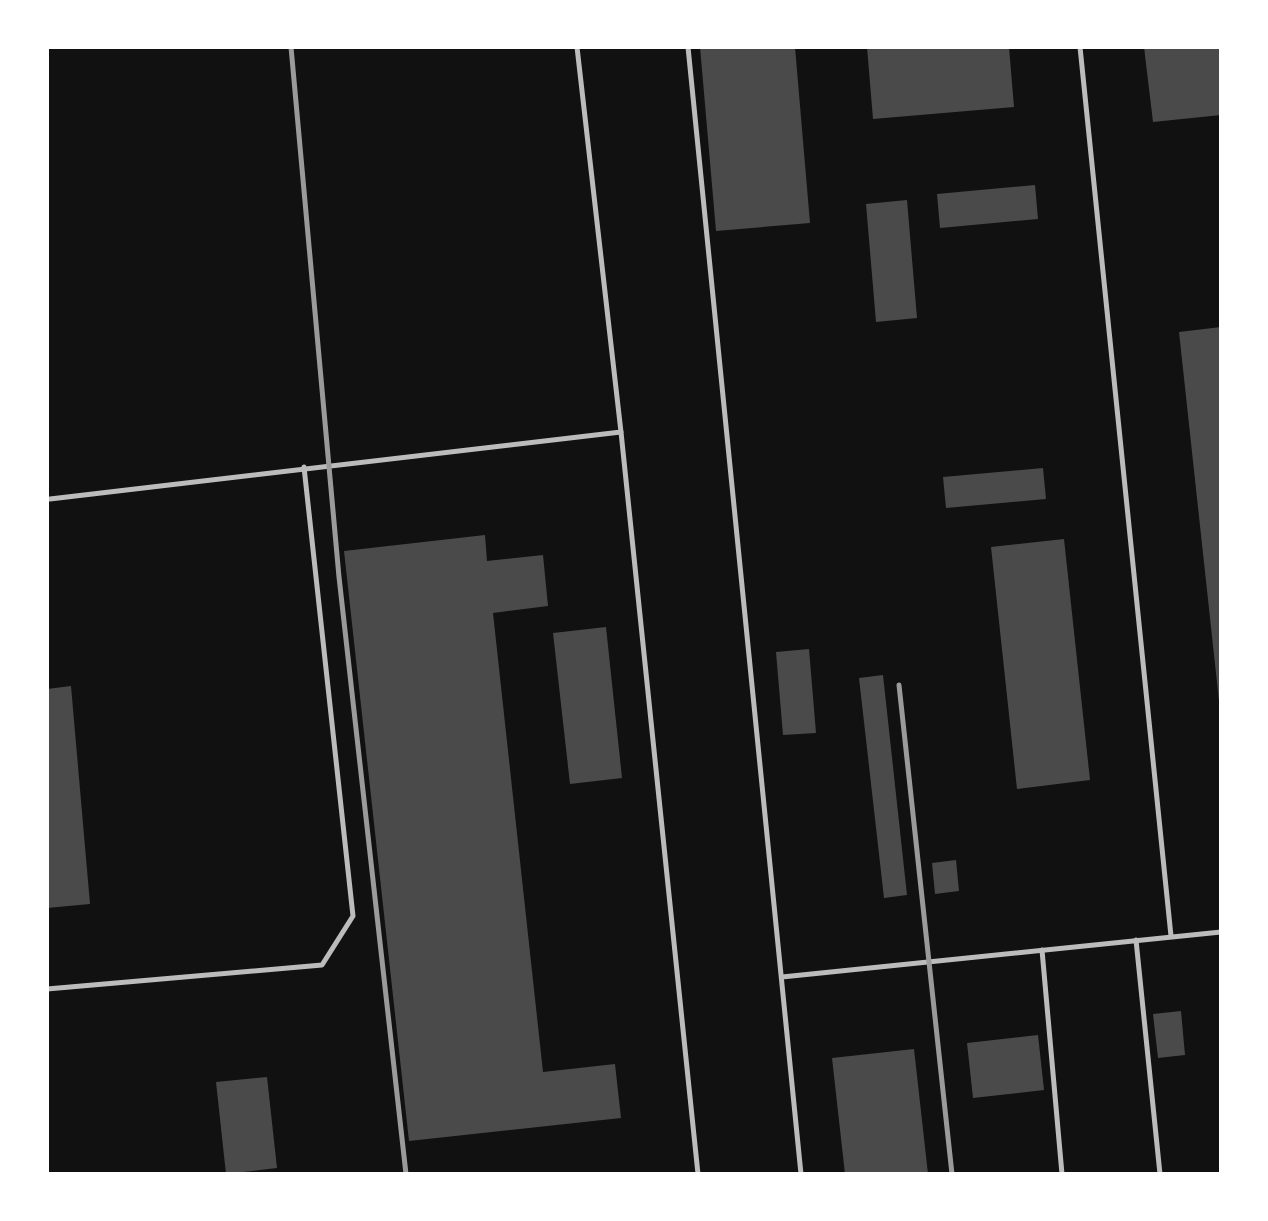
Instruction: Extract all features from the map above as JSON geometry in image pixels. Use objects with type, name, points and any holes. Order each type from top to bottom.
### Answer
[{"type":"lane","points":[[577,47],[621,432],[698,1174]]},
{"type":"lane","points":[[688,47],[801,1174]]},
{"type":"lane","points":[[1080,47],[1171,936]]},
{"type":"lane","points":[[50,499],[304,467],[621,432]]},
{"type":"lane","points":[[47,989],[322,965],[353,916],[304,467]]},
{"type":"lane","points":[[782,977],[1221,932]]},
{"type":"lane","points":[[1136,940],[1160,1174]]},
{"type":"lane","points":[[1042,950],[1062,1174]]},
{"type":"building","points":[[700,47],[795,47],[810,223],[716,231]]},
{"type":"building","points":[[867,47],[1009,47],[1014,107],[873,119]]},
{"type":"building","points":[[1144,47],[1221,47],[1221,115],[1153,122]]},
{"type":"building","points":[[1035,185],[1038,219],[940,228],[937,194]]},
{"type":"building","points":[[907,200],[917,318],[876,322],[866,204]]},
{"type":"building","points":[[1221,327],[1221,701],[1219,701],[1179,332]]},
{"type":"building","points":[[1043,468],[1046,499],[946,508],[943,477]]},
{"type":"building","points":[[485,535],[487,561],[543,555],[548,606],[493,613],[543,1072],[615,1064],[621,1118],[409,1141],[344,551]]},
{"type":"building","points":[[1064,539],[1090,780],[1017,789],[991,547]]},
{"type":"building","points":[[606,627],[622,778],[570,784],[553,633]]},
{"type":"building","points":[[809,649],[816,733],[783,735],[776,652]]},
{"type":"building","points":[[883,675],[907,895],[884,898],[859,678]]},
{"type":"building","points":[[71,686],[90,904],[47,908],[47,689]]},
{"type":"building","points":[[956,860],[959,891],[935,894],[932,863]]},
{"type":"building","points":[[1181,1011],[1185,1055],[1158,1058],[1153,1014]]},
{"type":"building","points":[[1038,1035],[1044,1090],[973,1098],[967,1043]]},
{"type":"building","points":[[914,1049],[928,1174],[845,1174],[832,1058]]},
{"type":"building","points":[[267,1077],[277,1168],[226,1174],[216,1082]]},
{"type":"railway","points":[[291,47],[339,577],[406,1174]]},
{"type":"railway","points":[[899,685],[952,1174]]}]
